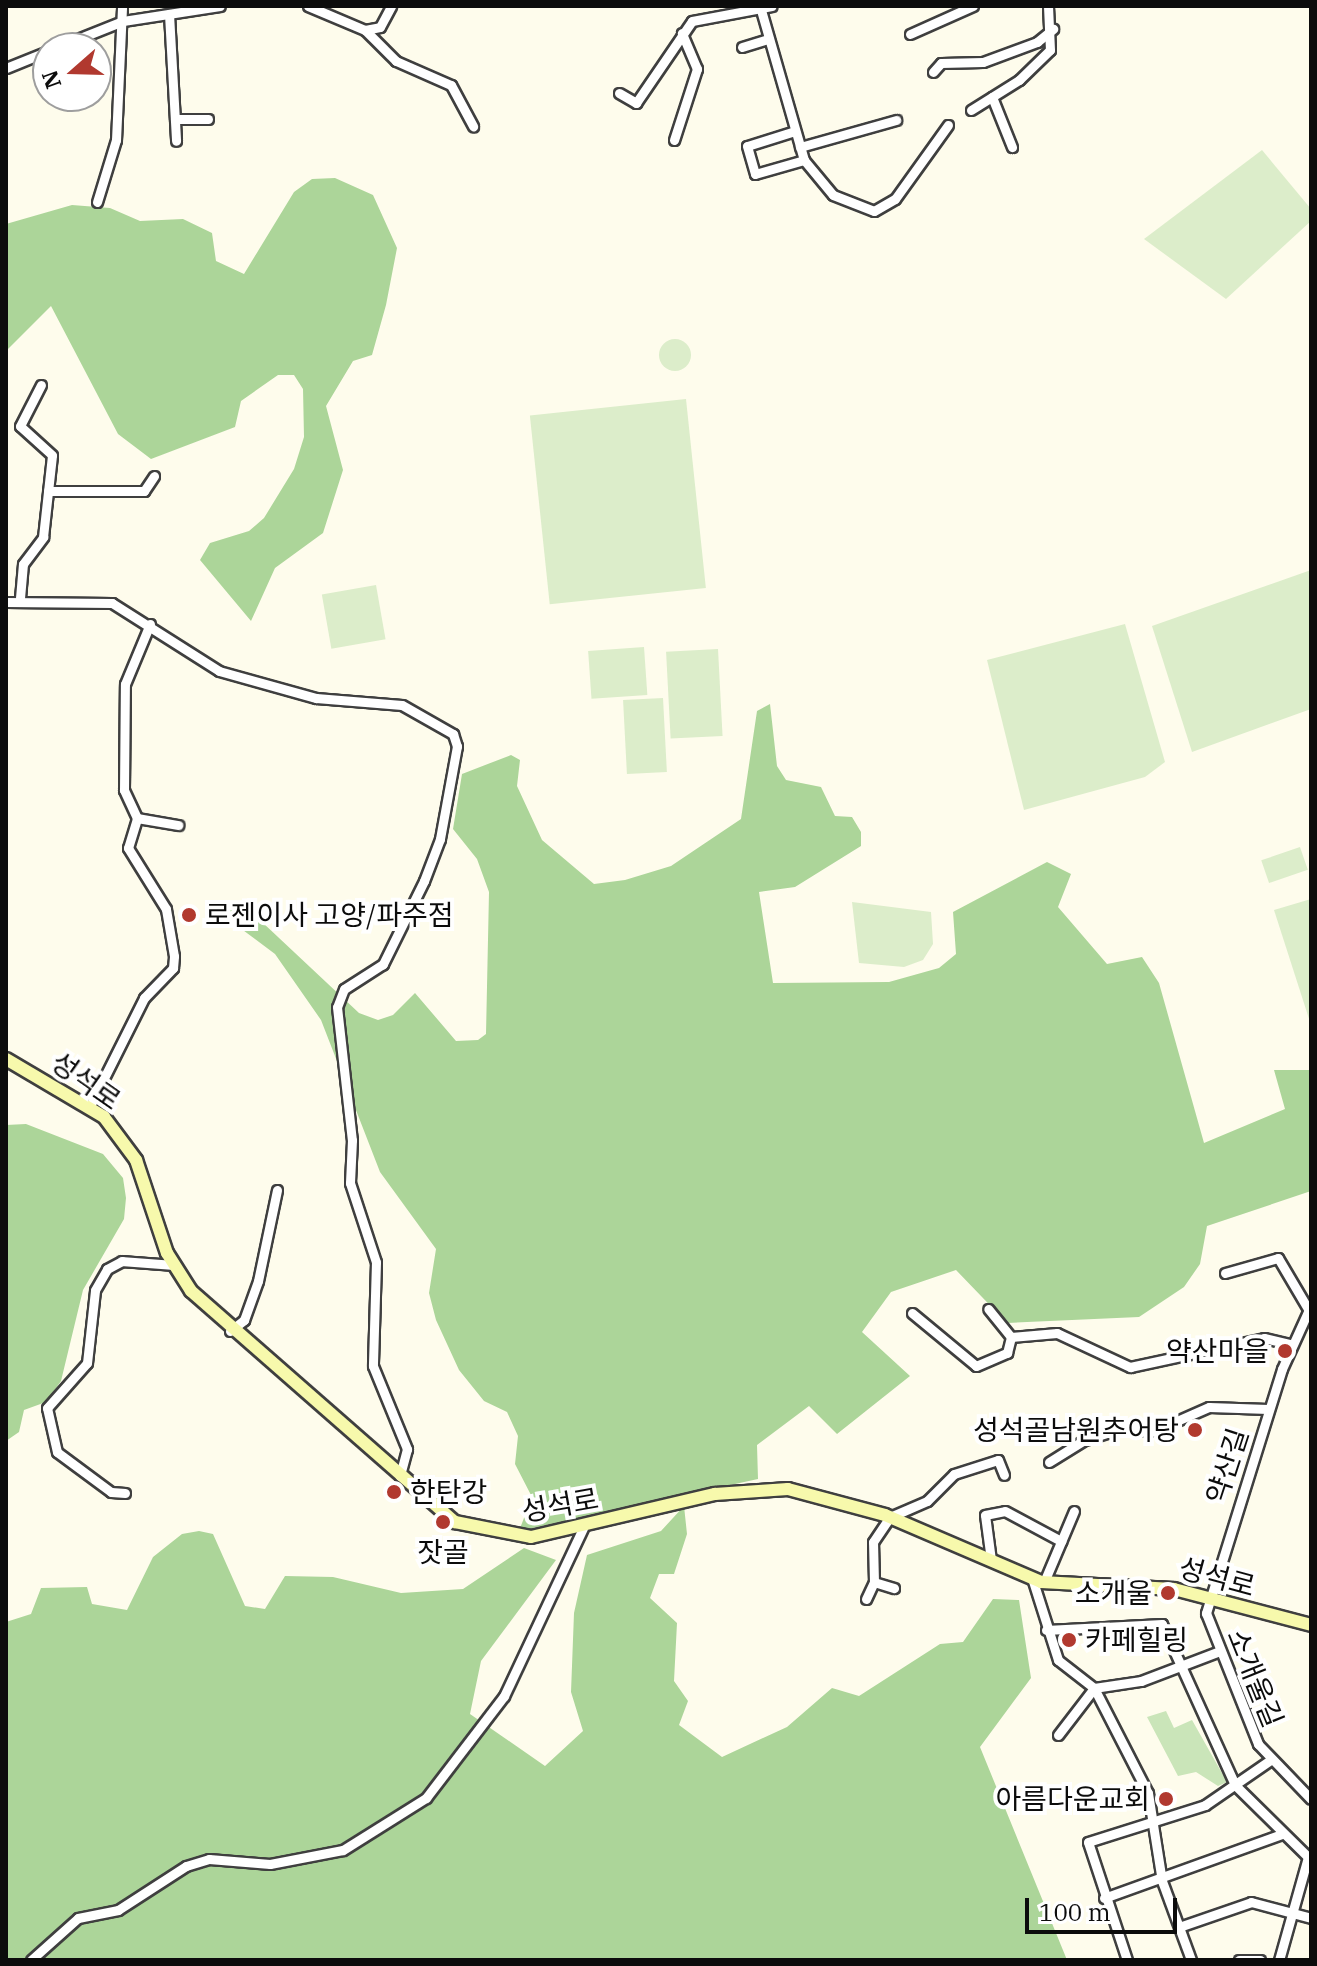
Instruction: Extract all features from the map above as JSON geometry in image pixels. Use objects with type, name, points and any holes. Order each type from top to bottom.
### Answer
[{"type":"street","points":[[97,202],[116,140],[122,6]]},
{"type":"street","points":[[95,32],[123,21],[220,6]]},
{"type":"street","points":[[308,6],[365,30],[396,61],[451,85],[473,126]]},
{"type":"street","points":[[365,30],[380,27],[391,6]]},
{"type":"street","points":[[619,93],[636,103],[682,33],[710,15],[772,6]]},
{"type":"street","points":[[910,34],[973,6]]},
{"type":"street","points":[[971,110],[1050,50],[1053,29],[1048,6]]},
{"type":"street","points":[[761,10],[804,160],[833,195],[874,211],[905,188],[948,125]]},
{"type":"street","points":[[169,14],[176,141]]},
{"type":"street","points":[[933,72],[941,63],[983,62],[1037,42],[1053,29]]},
{"type":"street","points":[[674,140],[697,69],[682,33]]},
{"type":"street","points":[[742,47],[769,39]]},
{"type":"street","points":[[6,68],[32,57]]},
{"type":"street","points":[[992,97],[1012,147]]},
{"type":"street","points":[[175,119],[208,119]]},
{"type":"street","points":[[800,147],[896,120]]},
{"type":"street","points":[[795,131],[747,146],[755,174],[804,160]]},
{"type":"street","points":[[20,598],[23,564],[43,537],[52,455],[20,426],[41,385]]},
{"type":"street","points":[[48,491],[144,491],[154,476]]},
{"type":"street","points":[[6,602],[20,598],[112,603],[150,624],[219,671],[316,698],[402,705],[439,722],[457,746],[440,839],[424,881],[383,964],[344,989],[337,1007],[352,1140],[350,1183],[376,1262],[373,1366],[407,1449],[400,1476]]},
{"type":"street","points":[[90,1106],[144,998],[173,968],[166,909],[128,848],[137,818],[124,790],[125,684],[150,624]]},
{"type":"street","points":[[137,818],[178,825]]},
{"type":"street","name":"성석로","points":[[6,1059],[90,1106],[136,1160],[173,1265],[230,1331],[455,1522],[482,1532],[531,1537],[751,1489],[788,1489],[890,1517],[1038,1580],[1148,1586],[1311,1625]]},
{"type":"street","points":[[230,1331],[244,1320],[258,1281],[277,1190]]},
{"type":"street","name":"약산길","points":[[1209,1602],[1268,1409],[1291,1344],[1309,1307],[1278,1258],[1225,1273]]},
{"type":"street","points":[[125,1493],[111,1492],[57,1452],[47,1408],[87,1363],[95,1290],[107,1269],[122,1261],[173,1265]]},
{"type":"street","points":[[988,1309],[1011,1337]]},
{"type":"street","points":[[912,1313],[976,1366],[1007,1353],[1011,1337]]},
{"type":"street","points":[[1011,1337],[1057,1333],[1130,1367],[1264,1338],[1291,1344]]},
{"type":"street","points":[[1049,1462],[1082,1441],[1120,1429],[1154,1431],[1209,1407],[1268,1409]]},
{"type":"street","points":[[866,1599],[874,1582],[873,1542],[890,1517],[927,1501],[954,1474],[998,1460],[1004,1475]]},
{"type":"street","points":[[991,1560],[985,1515],[1005,1511],[1061,1541]]},
{"type":"street","points":[[1074,1511],[1038,1580],[1046,1630],[1067,1672],[1094,1688],[1157,1822],[1162,1881],[1191,1960]]},
{"type":"street","points":[[31,1960],[78,1918],[118,1910],[186,1866],[209,1859],[270,1864],[343,1850],[426,1798],[504,1696],[583,1528]]},
{"type":"street","points":[[874,1582],[894,1588]]},
{"type":"street","name":"소개울길","points":[[1209,1602],[1220,1651],[1269,1761],[1311,1799]]},
{"type":"street","points":[[1046,1630],[1162,1624],[1178,1668],[1235,1785],[1308,1857],[1279,1960]]},
{"type":"street","points":[[1058,1735],[1094,1688],[1178,1668],[1220,1651]]},
{"type":"street","points":[[1127,1960],[1088,1842],[1157,1822],[1235,1785],[1269,1761]]},
{"type":"street","points":[[1104,1898],[1162,1881],[1282,1834]]},
{"type":"street","points":[[1179,1927],[1251,1902],[1311,1918]]},
{"type":"street","points":[[1239,1960],[1260,1960]]},
{"type":"green space","points":[[1262,150],[1311,209],[1311,221],[1226,299],[1144,239]]},
{"type":"green space","points":[[335,178],[373,195],[397,248],[372,355],[353,361],[326,406],[343,470],[323,533],[275,568],[251,621],[200,560],[210,543],[249,531],[264,518],[294,469],[304,437],[303,389],[294,375],[278,375],[241,401],[235,427],[151,459],[118,434],[51,306],[6,351],[6,224],[72,205],[110,208],[140,221],[183,219],[212,233],[216,261],[244,274],[294,192],[312,179]]},
{"type":"green space","points":[[675,339],[686,344],[691,355],[686,366],[675,371],[664,366],[659,355],[664,344]]},
{"type":"green space","points":[[686,399],[706,588],[550,604],[530,415]]},
{"type":"green space","points":[[1311,570],[1311,709],[1192,752],[1152,626]]},
{"type":"green space","points":[[376,585],[386,639],[331,649],[322,595]]},
{"type":"green space","points":[[1125,624],[1165,762],[1145,777],[1024,810],[987,660]]},
{"type":"green space","points":[[644,647],[647,695],[591,699],[588,651]]},
{"type":"green space","points":[[718,649],[723,736],[671,739],[666,652]]},
{"type":"green space","points":[[663,698],[667,772],[627,774],[623,700]]},
{"type":"green space","points":[[770,704],[777,766],[786,780],[821,787],[835,816],[852,817],[861,832],[861,846],[795,887],[759,892],[773,983],[889,982],[939,968],[956,954],[953,912],[1047,862],[1071,874],[1058,907],[1107,964],[1142,957],[1159,983],[1204,1143],[1285,1109],[1274,1070],[1311,1070],[1311,1191],[1207,1226],[1200,1264],[1184,1287],[1139,1317],[1007,1323],[956,1270],[891,1292],[862,1332],[910,1376],[837,1434],[809,1406],[757,1445],[758,1479],[519,1531],[532,1497],[515,1464],[518,1436],[507,1412],[484,1401],[459,1370],[436,1320],[429,1293],[436,1249],[380,1172],[321,1020],[275,954],[228,919],[226,903],[245,906],[359,1013],[378,1020],[393,1015],[415,993],[456,1041],[478,1040],[486,1034],[489,892],[477,859],[453,829],[462,774],[511,755],[520,760],[517,786],[542,840],[594,884],[625,880],[671,866],[741,819],[757,711]]},
{"type":"green space","points":[[1300,847],[1308,870],[1269,883],[1261,860]]},
{"type":"green space","points":[[1311,899],[1311,1025],[1274,910]]},
{"type":"green space","points":[[852,902],[931,912],[933,944],[923,960],[904,967],[859,963]]},
{"type":"green space","points":[[26,1124],[103,1154],[123,1178],[126,1198],[124,1219],[83,1290],[61,1381],[46,1402],[24,1410],[19,1432],[6,1441],[6,1125]]},
{"type":"green space","points":[[684,1506],[687,1534],[674,1574],[659,1574],[650,1598],[677,1623],[674,1681],[688,1701],[679,1725],[722,1757],[787,1727],[832,1688],[859,1696],[940,1644],[963,1642],[993,1599],[1019,1600],[1031,1678],[980,1747],[1067,1960],[6,1960],[6,1622],[31,1614],[41,1588],[87,1587],[92,1604],[127,1610],[153,1557],[182,1534],[199,1531],[213,1534],[245,1606],[265,1609],[285,1576],[333,1577],[401,1593],[463,1589],[524,1548],[556,1560],[481,1661],[470,1714],[545,1766],[583,1731],[571,1692],[574,1613],[587,1555],[661,1531]]},
{"type":"green space","points":[[1166,1711],[1174,1728],[1192,1720],[1227,1782],[1218,1786],[1196,1772],[1178,1776],[1147,1717]]},
{"type":"place","name":"로젠이사 고양/파주점","points":[[189,915]]},
{"type":"place","name":"약산마을","points":[[1285,1351]]},
{"type":"place","name":"성석골남원추어탕","points":[[1195,1430]]},
{"type":"place","name":"한탄강","points":[[394,1492]]},
{"type":"place","name":"잣골","points":[[443,1522]]},
{"type":"place","name":"소개울","points":[[1168,1593]]},
{"type":"place","name":"카페힐링","points":[[1069,1640]]},
{"type":"place","name":"아름다운교회","points":[[1166,1799]]}]
